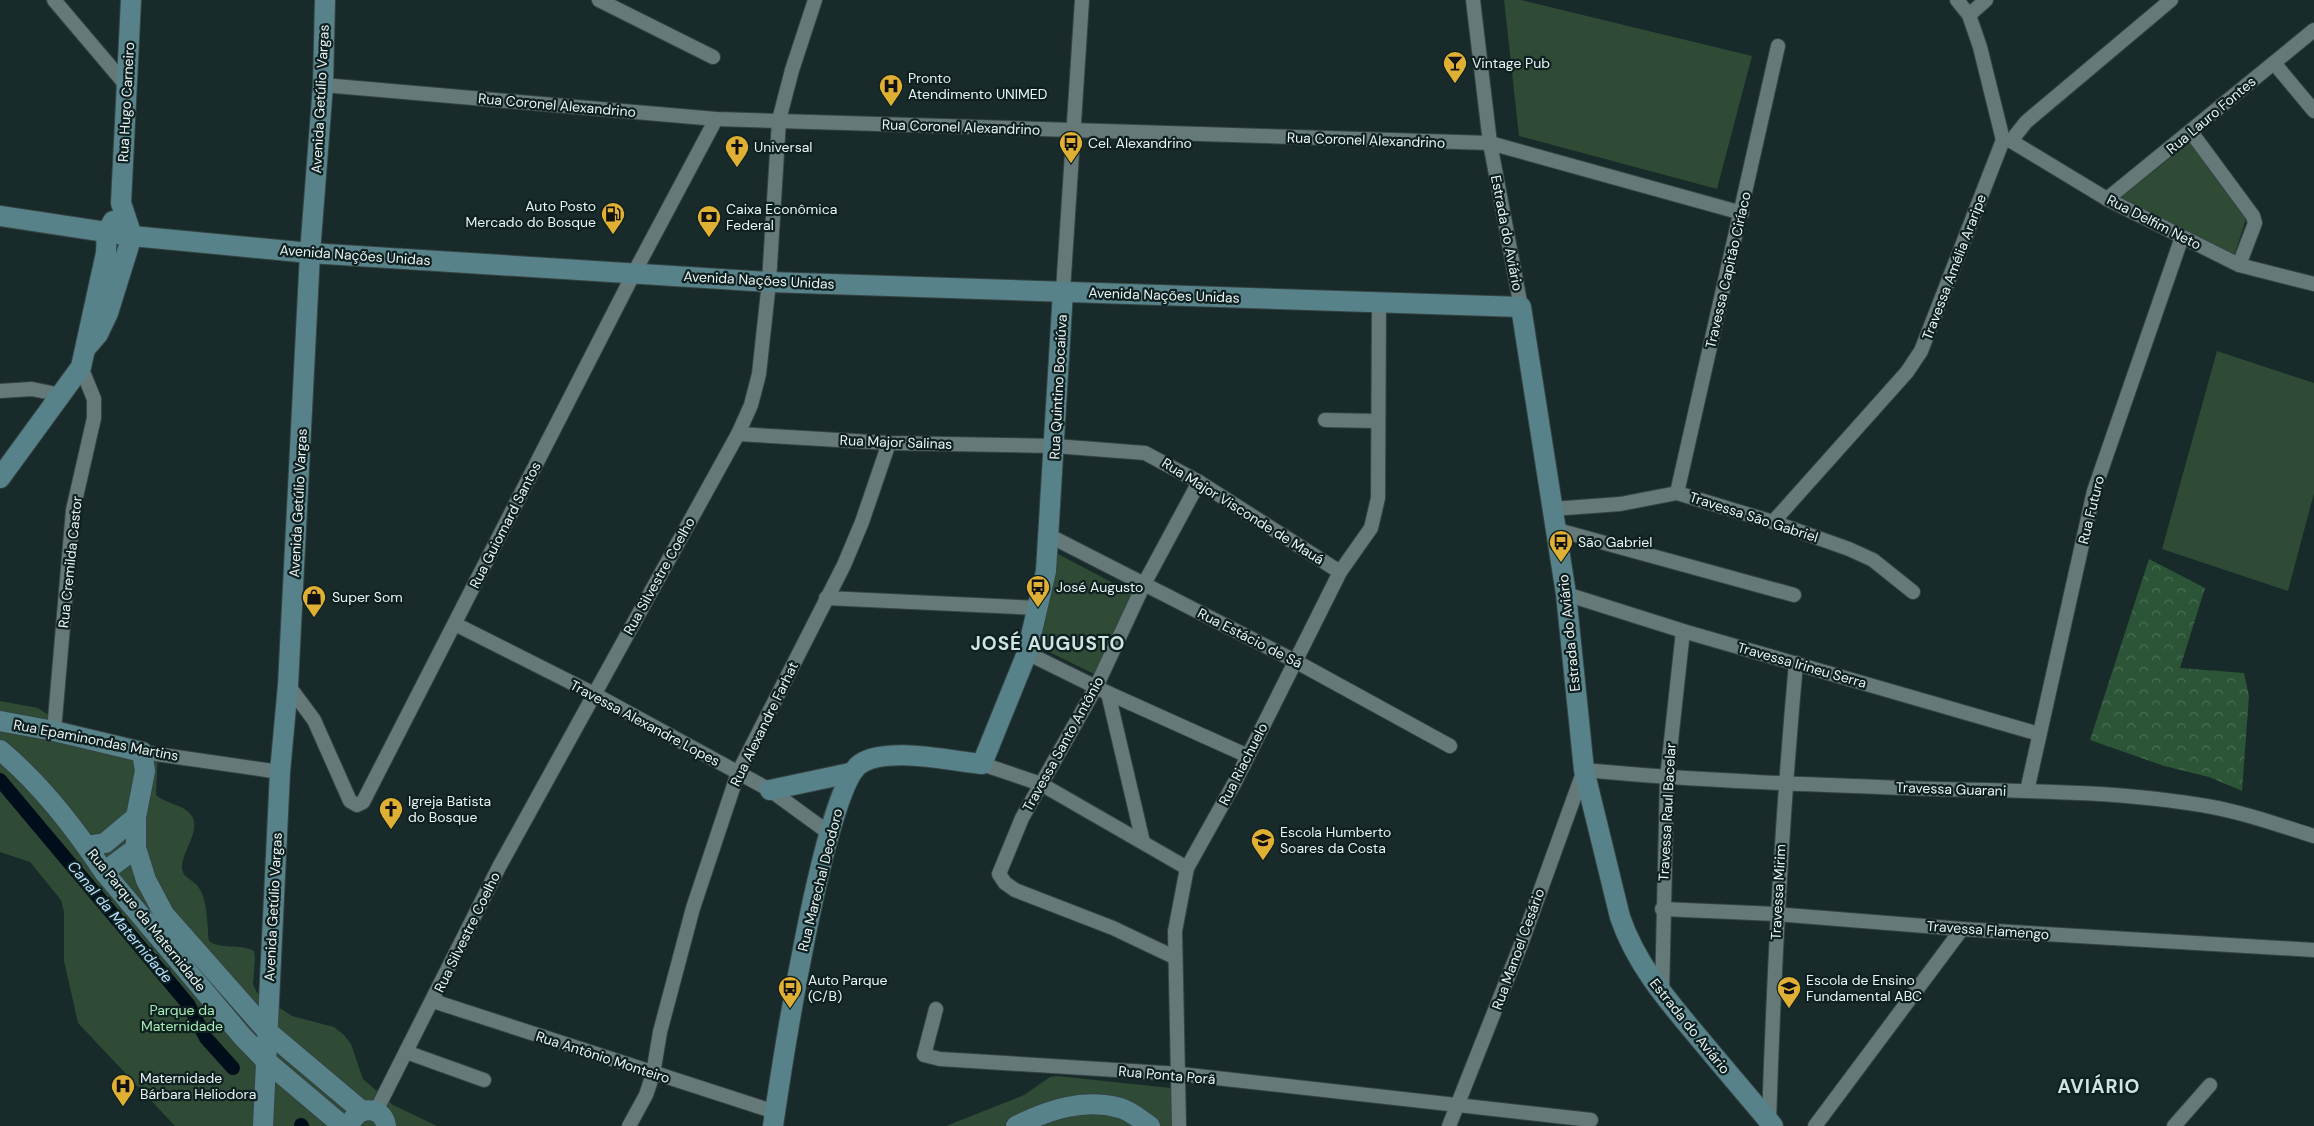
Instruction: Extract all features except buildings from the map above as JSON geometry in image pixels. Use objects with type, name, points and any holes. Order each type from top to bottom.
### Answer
[{"type":"street","points":[[54,0],[126,84]]},
{"type":"street","name":"Rua Hugo Carneiro","points":[[131,0],[121,203],[132,236]]},
{"type":"street","name":"Avenida Getúlio Vargas","points":[[263,1126],[280,772],[288,685],[310,253],[322,84],[325,0]]},
{"type":"street","points":[[599,0],[713,57]]},
{"type":"street","name":"Rua Silvestre Coelho","points":[[369,1118],[433,1001],[499,867],[738,434],[751,405],[759,374],[769,282],[779,120],[792,70],[815,0]]},
{"type":"street","name":"Rua Quintino Bocaiúva","points":[[982,764],[1027,653],[1046,572],[1082,0]]},
{"type":"street","name":"Estrada do Aviário","points":[[1473,0],[1490,143],[1521,306],[1554,529],[1566,594],[1584,770],[1627,939],[1662,994],[1771,1124]]},
{"type":"street","points":[[1957,0],[1969,15],[2007,140]]},
{"type":"street","points":[[1969,15],[1986,0]]},
{"type":"street","name":"Travessa Amélia Araripe","points":[[1773,522],[1907,372],[1921,351],[2007,140],[2171,0]]},
{"type":"street","name":"Rua Lauro Fontes","points":[[2107,199],[2192,132],[2314,30]]},
{"type":"street","name":"Travessa Capitão Ciríaco","points":[[1677,493],[1742,213],[1778,46]]},
{"type":"street","points":[[2274,63],[2314,111]]},
{"type":"street","name":"Rua Coronel Alexandrino","points":[[322,84],[716,119],[1073,132],[1490,143],[1742,213]]},
{"type":"street","name":"Rua Guiomard Santos","points":[[288,685],[314,720],[350,801],[353,804],[360,804],[365,799],[634,272],[716,119]]},
{"type":"street","points":[[2192,132],[2254,216],[2255,223],[2239,265]]},
{"type":"street","name":"Rua Delfim Neto","points":[[2007,140],[2107,199],[2239,265],[2314,284]]},
{"type":"street","name":"Rua Hugo Carneiro","points":[[84,357],[106,253],[108,232],[121,203]]},
{"type":"street","name":"Avenida Nações Unidas","points":[[0,216],[132,236],[310,253],[769,282],[1063,290],[1379,303],[1521,306]]},
{"type":"street","points":[[0,478],[61,395],[98,334],[108,313],[132,236]]},
{"type":"street","name":"Rua Futuro","points":[[2027,791],[2094,491],[2182,237]]},
{"type":"street","name":"Rua Riachuelo","points":[[1179,1126],[1180,1074],[1174,957],[1175,931],[1187,868],[1248,756],[1340,572],[1372,528],[1378,498],[1379,303]]},
{"type":"street","name":"Rua Cremilda Castor","points":[[54,731],[73,510],[94,418],[94,399],[84,357]]},
{"type":"street","points":[[0,391],[32,388],[61,395]]},
{"type":"street","points":[[1326,420],[1377,421]]},
{"type":"street","name":"Rua Major Salinas","points":[[738,434],[889,443],[1055,446]]},
{"type":"street","name":"Rua Alexandre Farhat","points":[[629,1126],[646,1095],[653,1074],[660,1032],[693,908],[738,773],[844,565],[862,522],[889,443]]},
{"type":"street","name":"Rua Major Visconde de Mauá","points":[[1055,446],[1145,453],[1199,482],[1340,572]]},
{"type":"street","name":"Travessa Santo Antônio","points":[[1174,957],[1113,928],[1015,890],[999,874],[1022,818],[1041,784],[1102,690],[1144,584],[1199,482]]},
{"type":"street","name":"Travessa São Gabriel","points":[[1552,508],[1620,504],[1677,493],[1773,522],[1849,549],[1873,560],[1913,592]]},
{"type":"street","points":[[1554,529],[1794,595]]},
{"type":"street","name":"Rua Estácio de Sá","points":[[1048,535],[1295,661],[1450,746]]},
{"type":"street","name":"Travessa Irineu Serra","points":[[1566,594],[1683,631],[2039,734]]},
{"type":"street","points":[[826,598],[1038,608]]},
{"type":"street","name":"Travessa Alexandre Lopes","points":[[455,624],[594,694],[770,790],[830,833]]},
{"type":"street","name":"Travessa Raul Bacelar","points":[[1662,994],[1662,909],[1667,778],[1683,631]]},
{"type":"street","points":[[1027,653],[1102,690],[1248,756]]},
{"type":"street","name":"Travessa Mirim","points":[[1771,1124],[1776,914],[1796,663]]},
{"type":"street","points":[[1102,690],[1143,842]]},
{"type":"street","name":"Rua Epaminondas Martins","points":[[0,722],[54,731],[142,752],[280,772]]},
{"type":"street","name":"Rua Parque da Maternidade","points":[[0,750],[29,776],[87,846],[104,872],[191,976],[265,1060],[344,1126]]},
{"type":"street","name":"Rua Parque da Maternidade","points":[[142,752],[145,770],[136,817],[136,848],[146,880],[164,914],[267,1031],[369,1118]]},
{"type":"street","points":[[770,790],[850,773],[869,759],[889,756],[982,764],[1041,784],[1187,868]]},
{"type":"street","name":"Travessa Guarani","points":[[1584,770],[1667,778],[1785,784],[2027,791],[2134,797],[2214,807],[2314,836]]},
{"type":"street","name":"Rua Manoel Cesário","points":[[1449,1126],[1520,947],[1584,770]]},
{"type":"street","name":"Rua Marechal Deodoro","points":[[774,1119],[790,1009],[830,833],[850,773]]},
{"type":"street","points":[[87,846],[105,843],[136,817]]},
{"type":"street","points":[[104,872],[136,848]]},
{"type":"street","name":"Travessa Flamengo","points":[[1662,909],[1776,914],[1962,929],[2314,950]]},
{"type":"street","points":[[1815,1126],[1962,929]]},
{"type":"street","name":"Rua Antônio Monteiro","points":[[433,1001],[653,1074],[774,1119]]},
{"type":"street","name":"Rua Ponta Porã","points":[[936,1009],[924,1056],[958,1061],[1180,1074],[1592,1120]]},
{"type":"street","points":[[406,1052],[484,1080]]},
{"type":"street","points":[[2174,1126],[2210,1085]]},
{"type":"street","points":[[1016,1126],[1038,1114],[1066,1106],[1085,1105],[1121,1108],[1150,1126]]},
{"type":"green space","points":[[1504,0],[1521,0],[1752,56],[1717,189],[1519,136]]},
{"type":"green space","points":[[2190,142],[2239,204],[2246,219],[2234,256],[2118,200]]},
{"type":"green space","points":[[2217,351],[2314,383],[2314,493],[2288,591],[2162,549]]},
{"type":"green space","points":[[1058,554],[1136,595],[1096,675],[1037,646]]},
{"type":"green space","points":[[2149,559],[2205,588],[2180,668],[2244,673],[2249,696],[2242,791],[2209,777],[2164,766],[2090,740]]},
{"type":"green space","name":"Parque da Maternidade","points":[[0,701],[38,708],[62,724],[155,747],[158,752],[156,795],[189,812],[194,822],[193,835],[184,855],[182,868],[185,875],[197,885],[202,893],[206,906],[209,941],[214,944],[243,947],[254,951],[253,984],[257,993],[292,1016],[334,1027],[351,1044],[363,1079],[393,1105],[437,1126],[175,1126],[78,1023],[64,961],[64,912],[61,900],[30,862],[0,852]]},
{"type":"green space","points":[[1057,1076],[1171,1088],[1182,1126],[946,1126],[1024,1095],[1050,1077]]},
{"type":"waterway","name":"Canal da Maternidade","points":[[0,780],[188,1004],[206,1038],[233,1068]]},
{"type":"place","name":"Vintage Pub","points":[[1455,84]]},
{"type":"place","name":"Pronto Atendimento UNIMED","points":[[891,107]]},
{"type":"place","name":"Cel. Alexandrino","points":[[1071,164]]},
{"type":"place","name":"Universal","points":[[737,168]]},
{"type":"place","name":"Auto Posto Mercado do Bosque","points":[[613,235]]},
{"type":"place","name":"Caixa Econômica Federal","points":[[709,238]]},
{"type":"place","name":"São Gabriel","points":[[1561,563]]},
{"type":"place","name":"José Augusto","points":[[1038,608]]},
{"type":"place","name":"Super Som","points":[[314,618]]},
{"type":"place","name":"Igreja Batista do Bosque","points":[[391,830]]},
{"type":"place","name":"Escola Humberto Soares da Costa","points":[[1263,861]]},
{"type":"place","name":"Auto Parque (C/B)","points":[[790,1009]]},
{"type":"place","name":"Escola de Ensino Fundamental ABC","points":[[1789,1009]]},
{"type":"place","name":"Maternidade Bárbara Heliodora","points":[[123,1107]]},
{"type":"district","name":"JOSÉ AUGUSTO","points":[[1048,643]]},
{"type":"district","name":"AVIÁRIO","points":[[2099,1086]]}]
